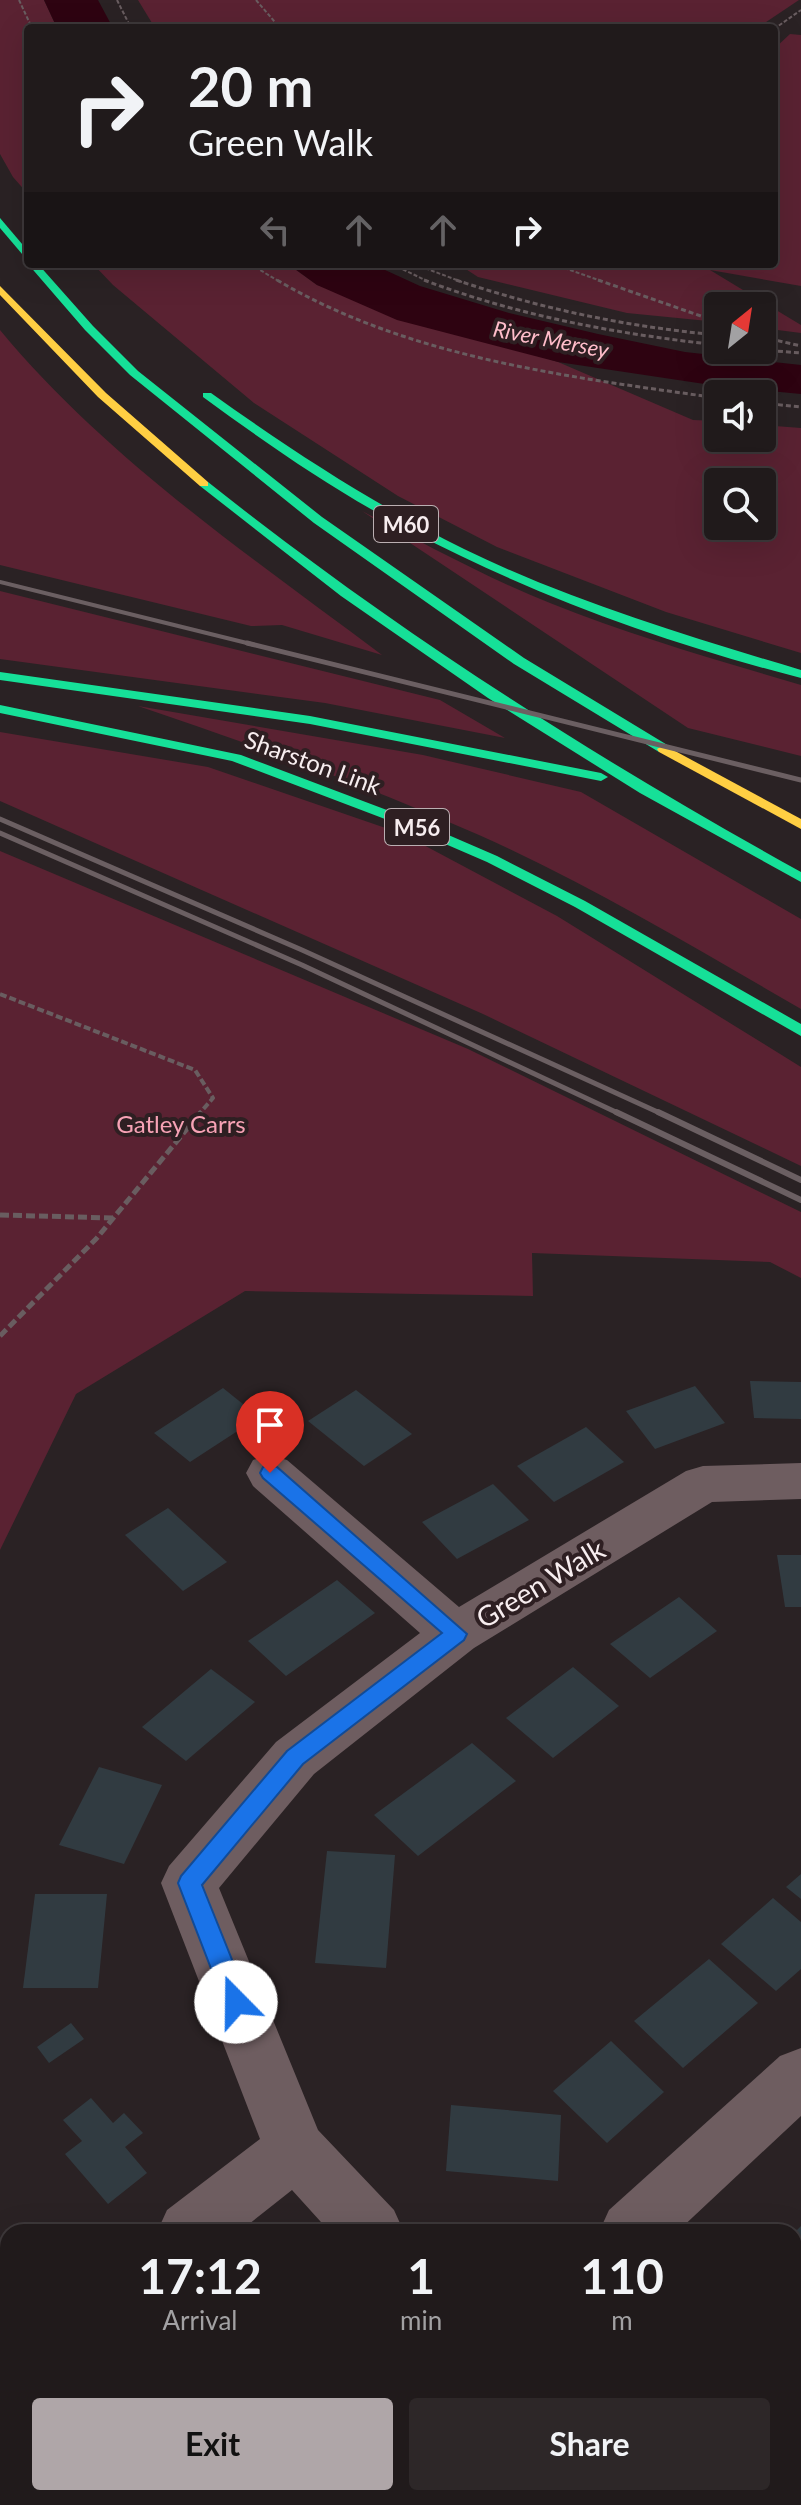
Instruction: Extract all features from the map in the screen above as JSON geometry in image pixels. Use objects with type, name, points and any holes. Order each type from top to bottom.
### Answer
[{"type":"highway","points":[[4,228],[24,248]]},
{"type":"highway","points":[[4,228],[24,253]]},
{"type":"highway","name":"M60","points":[[37,268],[98,337],[157,394],[318,522],[545,678],[670,754],[801,823]]},
{"type":"highway","points":[[48,268],[98,309]]},
{"type":"highway","points":[[0,289],[46,343],[172,459],[343,593],[453,671],[603,768],[801,878]]},
{"type":"highway","name":"M60","points":[[194,385],[251,429],[350,494],[489,565],[536,587],[668,637],[801,674]]},
{"type":"highway","name":"Sharston Link","points":[[0,676],[233,707],[389,733],[690,796]]},
{"type":"highway","name":"Sharston Link","points":[[0,709],[236,758],[411,824],[492,859],[580,904],[801,1031]]},
{"type":"highway","points":[[718,803],[801,823]]},
{"type":"street","points":[[270,1473],[456,1634]]},
{"type":"street","name":"Green Walk","points":[[365,2224],[295,2149],[189,1883],[295,1758],[456,1634],[703,1484],[801,1481]]},
{"type":"street","points":[[640,2224],[801,2076]]},
{"type":"street","points":[[199,2224],[295,2149]]},
{"type":"path","points":[[19,0],[30,24]]},
{"type":"path","points":[[117,0],[129,24]]},
{"type":"path","points":[[256,0],[277,24]]},
{"type":"path","points":[[778,26],[801,10]]},
{"type":"path","points":[[256,268],[277,283],[340,313],[450,348],[565,375],[704,396]]},
{"type":"path","points":[[401,268],[445,288],[518,310],[608,331],[704,343]]},
{"type":"path","points":[[424,268],[473,288],[556,312],[622,326],[704,334]]},
{"type":"path","points":[[564,268],[704,317]]},
{"type":"path","points":[[776,340],[801,346]]},
{"type":"path","points":[[776,351],[801,353]]},
{"type":"path","points":[[776,404],[801,407]]},
{"type":"path","points":[[0,994],[195,1070],[213,1098],[115,1218],[0,1336]]},
{"type":"path","points":[[0,1215],[115,1218]]},
{"type":"green space","points":[[0,0],[44,0],[55,24],[24,24],[24,189],[0,154]]},
{"type":"green space","points":[[138,0],[799,0],[763,24],[153,24]]},
{"type":"green space","points":[[790,34],[801,35],[801,286],[710,270],[746,292],[704,292],[704,321],[627,313],[478,277],[464,268],[778,268],[778,45]]},
{"type":"green space","points":[[97,268],[294,268],[317,285],[558,362],[693,420],[704,420],[704,452],[776,452],[776,426],[801,428],[801,653],[666,612],[497,547],[398,496],[254,403]]},
{"type":"green space","points":[[776,310],[801,325],[801,333],[776,330]]},
{"type":"green space","points":[[0,330],[41,377],[133,463],[231,542],[382,655],[282,625],[251,626],[0,565]]},
{"type":"green space","points":[[362,511],[478,571],[550,603],[643,637],[801,685],[801,756],[688,728]]},
{"type":"green space","points":[[0,591],[440,700],[505,738],[325,703],[0,659]]},
{"type":"green space","points":[[138,706],[423,755],[581,792],[801,919],[801,1009],[682,940],[521,854],[310,767]]},
{"type":"green space","points":[[0,732],[208,767],[403,834],[557,916],[801,1067],[801,1166],[483,1014],[0,801]]},
{"type":"green space","name":"Gatley Carrs","points":[[0,851],[468,1049],[801,1212],[801,1278],[770,1262],[532,1253],[533,1296],[245,1291],[76,1394],[0,1550]]},
{"type":"water","points":[[44,0],[98,0],[111,24],[55,24]]},
{"type":"water","name":"River Mersey","points":[[294,268],[381,268],[420,286],[509,313],[704,354],[704,364],[776,362],[801,365],[801,394],[776,392],[776,380],[704,380],[704,384],[558,362],[397,320],[317,285]]},
{"type":"building","points":[[750,1381],[801,1382],[801,1419],[754,1418]]},
{"type":"building","points":[[695,1386],[725,1423],[655,1449],[626,1411]]},
{"type":"building","points":[[223,1388],[259,1417],[190,1462],[154,1433]]},
{"type":"building","points":[[356,1390],[412,1434],[364,1466],[308,1421]]},
{"type":"building","points":[[586,1427],[624,1462],[554,1502],[517,1466]]},
{"type":"building","points":[[493,1484],[529,1520],[457,1559],[422,1522]]},
{"type":"building","points":[[168,1508],[227,1562],[183,1591],[125,1535]]},
{"type":"building","points":[[777,1555],[801,1555],[801,1607],[785,1607]]},
{"type":"building","points":[[337,1580],[375,1613],[286,1676],[248,1641]]},
{"type":"building","points":[[679,1597],[717,1631],[650,1678],[610,1644]]},
{"type":"building","points":[[573,1667],[619,1706],[553,1758],[506,1718]]},
{"type":"building","points":[[211,1669],[255,1702],[186,1761],[142,1727]]},
{"type":"building","points":[[472,1743],[516,1781],[418,1856],[374,1815]]},
{"type":"building","points":[[99,1767],[162,1785],[124,1864],[59,1845]]},
{"type":"building","points":[[327,1851],[395,1855],[386,1968],[315,1963]]},
{"type":"building","points":[[801,1874],[801,1899],[786,1887]]},
{"type":"building","points":[[35,1894],[107,1894],[98,1988],[23,1988]]},
{"type":"building","points":[[773,1898],[801,1922],[801,1969],[776,1991],[721,1944]]},
{"type":"building","points":[[709,1959],[758,2003],[683,2068],[634,2021]]},
{"type":"building","points":[[71,2023],[84,2039],[49,2063],[37,2047]]},
{"type":"building","points":[[611,2041],[664,2092],[607,2143],[553,2091]]},
{"type":"building","points":[[91,2098],[113,2123],[124,2113],[143,2133],[125,2147],[147,2173],[108,2204],[65,2154],[82,2141],[63,2120]]},
{"type":"building","points":[[451,2105],[561,2115],[558,2181],[446,2171]]},
{"type":"railway","points":[[0,582],[255,645]]},
{"type":"railway","points":[[247,643],[801,780]]},
{"type":"railway","points":[[0,819],[302,950],[662,1114]]},
{"type":"railway","points":[[0,833],[302,965],[620,1114]]},
{"type":"railway","points":[[616,1112],[801,1200]]},
{"type":"railway","points":[[658,1112],[801,1180]]},
{"type":"traffic: fast","points":[[0,221],[24,253]]},
{"type":"traffic: fast","points":[[36,268],[134,373],[318,520],[519,661],[664,749]]},
{"type":"traffic: fast","points":[[207,395],[335,482],[462,552],[605,612],[801,674]]},
{"type":"traffic: fast","points":[[204,484],[345,594],[493,695],[645,790],[801,878]]},
{"type":"traffic: fast","points":[[0,676],[310,720],[601,777]]},
{"type":"traffic: fast","points":[[0,709],[236,758],[411,824],[492,859],[580,904],[801,1031]]},
{"type":"traffic: slow","points":[[0,289],[102,395],[204,484]]},
{"type":"traffic: slow","points":[[664,749],[801,825]]},
{"type":"route","points":[[236,2002],[189,1883],[295,1758],[456,1634],[270,1473]]}]
